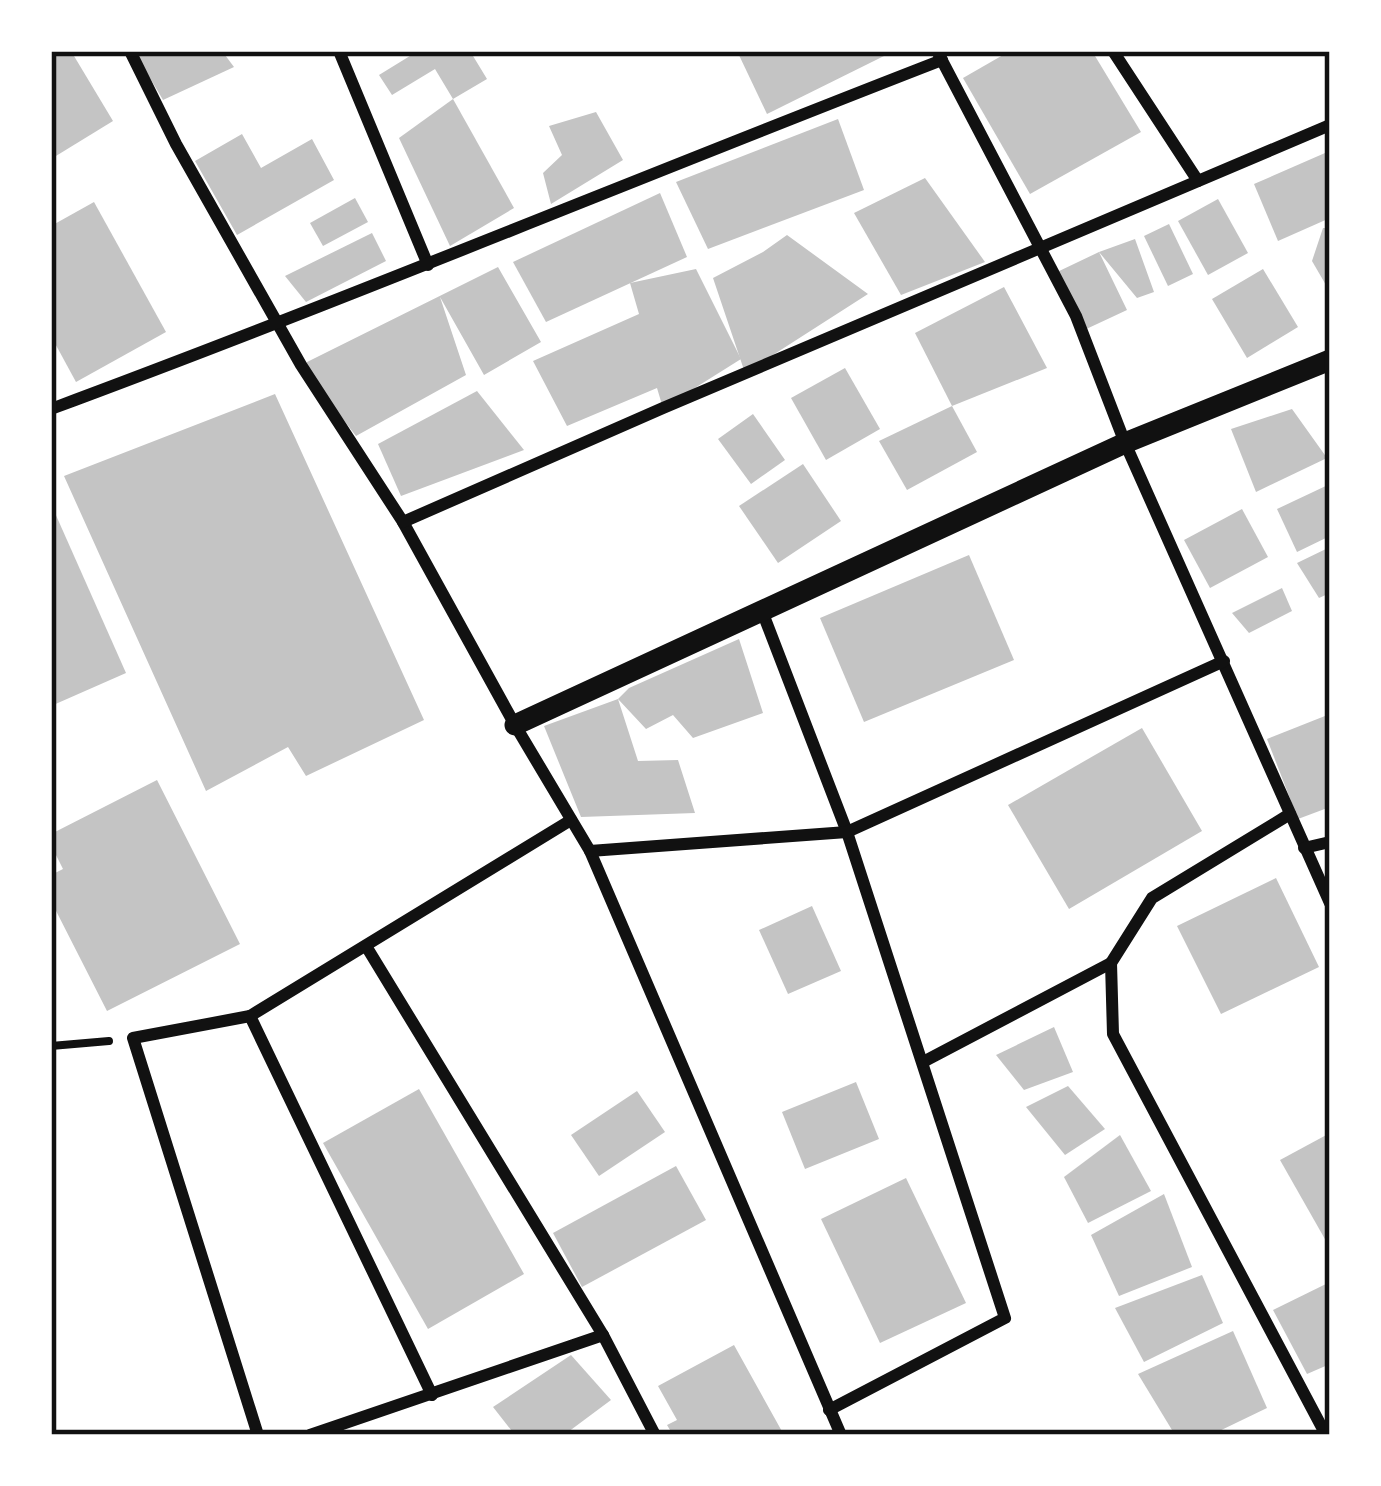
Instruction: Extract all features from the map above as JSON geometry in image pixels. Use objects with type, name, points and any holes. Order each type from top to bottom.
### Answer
[{"type":"street","points":[[130,51],[176,144],[301,365],[403,521],[590,851],[841,1435]]},
{"type":"street","points":[[339,51],[428,265]]},
{"type":"street","points":[[1113,51],[1198,181]]},
{"type":"street","points":[[51,409],[428,265],[939,55],[1076,316],[1125,443],[1330,903]]},
{"type":"street","points":[[403,521],[1330,125]]},
{"type":"street","points":[[515,725],[1125,443],[1329,362]]},
{"type":"street","points":[[762,610],[847,832],[1005,1318],[830,1410]]},
{"type":"street","points":[[590,851],[847,832],[1225,662]]},
{"type":"street","points":[[923,1062],[1111,963],[1151,898],[1290,814]]},
{"type":"street","points":[[258,1435],[133,1038],[250,1016],[572,820]]},
{"type":"street","points":[[1304,848],[1330,842]]},
{"type":"street","points":[[366,946],[603,1335],[655,1435]]},
{"type":"street","points":[[1111,963],[1113,1034],[1326,1434]]},
{"type":"street","points":[[250,1016],[432,1395]]},
{"type":"street","points":[[310,1435],[603,1335]]},
{"type":"path","points":[[51,1046],[133,1038]]},
{"type":"building","points":[[51,51],[71,51],[113,121],[51,159]]},
{"type":"building","points":[[134,51],[222,51],[234,67],[163,100]]},
{"type":"building","points":[[418,51],[470,51],[487,79],[453,99],[435,69],[392,95],[379,75]]},
{"type":"building","points":[[881,51],[884,56],[767,114],[738,53]]},
{"type":"building","points":[[1010,51],[1092,51],[1141,132],[1030,194],[963,78]]},
{"type":"building","points":[[453,99],[514,208],[450,246],[399,138]]},
{"type":"building","points":[[596,112],[623,160],[551,204],[543,173],[562,155],[549,126]]},
{"type":"building","points":[[838,119],[864,190],[708,249],[676,182]]},
{"type":"building","points":[[242,134],[261,168],[312,139],[334,180],[237,235],[195,161]]},
{"type":"building","points":[[1325,153],[1330,165],[1330,218],[1278,241],[1254,184]]},
{"type":"building","points":[[925,178],[985,262],[901,295],[854,213]]},
{"type":"building","points":[[660,193],[687,257],[546,322],[513,262]]},
{"type":"building","points":[[355,198],[368,222],[323,246],[310,223]]},
{"type":"building","points":[[1218,199],[1248,253],[1208,275],[1178,221]]},
{"type":"building","points":[[94,202],[166,332],[76,382],[51,336],[51,226]]},
{"type":"building","points":[[1169,224],[1193,274],[1168,286],[1144,236]]},
{"type":"building","points":[[1323,228],[1330,228],[1330,292],[1312,261]]},
{"type":"building","points":[[372,233],[386,261],[306,302],[285,276]]},
{"type":"building","points":[[787,235],[868,294],[745,373],[713,278]]},
{"type":"building","points":[[1135,239],[1154,292],[1137,298],[1099,252]]},
{"type":"building","points":[[1099,252],[1127,310],[1082,331],[1055,273]]},
{"type":"building","points":[[498,267],[541,342],[484,375],[440,297],[466,375],[356,436],[301,365]]},
{"type":"building","points":[[696,269],[741,359],[663,408],[657,388],[567,426],[533,361],[639,314],[630,283]]},
{"type":"building","points":[[1263,269],[1298,327],[1247,358],[1212,299]]},
{"type":"building","points":[[1004,287],[1047,368],[952,406],[915,333]]},
{"type":"building","points":[[845,368],[880,429],[826,460],[791,398]]},
{"type":"building","points":[[477,391],[524,450],[401,496],[378,444]]},
{"type":"building","points":[[275,394],[424,720],[306,776],[288,747],[206,791],[64,476]]},
{"type":"building","points":[[952,406],[977,452],[907,490],[879,441]]},
{"type":"building","points":[[1292,409],[1327,458],[1256,492],[1231,429]]},
{"type":"building","points":[[753,414],[785,460],[751,484],[718,439]]},
{"type":"building","points":[[803,464],[841,521],[778,563],[739,506]]},
{"type":"building","points":[[1330,484],[1330,536],[1297,552],[1277,509]]},
{"type":"building","points":[[51,504],[126,673],[51,706]]},
{"type":"building","points":[[1242,509],[1268,557],[1210,588],[1184,540]]},
{"type":"building","points":[[1330,547],[1330,593],[1319,598],[1297,563]]},
{"type":"building","points":[[969,555],[1014,660],[864,722],[820,618]]},
{"type":"building","points":[[1282,588],[1292,611],[1249,633],[1232,613]]},
{"type":"building","points":[[739,639],[763,713],[693,738],[673,715],[646,729],[618,699],[629,688]]},
{"type":"building","points":[[618,699],[638,761],[678,760],[695,813],[581,817],[544,726]]},
{"type":"building","points":[[1330,714],[1330,807],[1298,819],[1267,739]]},
{"type":"building","points":[[1142,728],[1202,831],[1069,909],[1008,805]]},
{"type":"building","points":[[157,780],[240,944],[107,1011],[51,901],[51,875],[63,869],[51,834]]},
{"type":"building","points":[[1276,878],[1319,967],[1221,1014],[1177,926]]},
{"type":"building","points":[[812,906],[841,971],[788,994],[759,930]]},
{"type":"building","points":[[1054,1027],[1073,1072],[1024,1090],[996,1055]]},
{"type":"building","points":[[856,1082],[879,1139],[805,1169],[782,1112]]},
{"type":"building","points":[[1068,1086],[1105,1129],[1065,1155],[1026,1107]]},
{"type":"building","points":[[419,1089],[524,1274],[428,1329],[323,1143]]},
{"type":"building","points":[[637,1091],[665,1132],[599,1176],[571,1135]]},
{"type":"building","points":[[1330,1133],[1330,1248],[1280,1160]]},
{"type":"building","points":[[1120,1135],[1151,1191],[1088,1223],[1064,1177]]},
{"type":"building","points":[[676,1166],[706,1220],[582,1287],[553,1233]]},
{"type":"building","points":[[906,1178],[966,1303],[880,1343],[821,1219]]},
{"type":"building","points":[[1164,1194],[1192,1267],[1119,1296],[1091,1235]]},
{"type":"building","points":[[1202,1275],[1223,1323],[1144,1362],[1115,1308]]},
{"type":"building","points":[[1330,1282],[1330,1364],[1307,1374],[1273,1310]]},
{"type":"building","points":[[1233,1331],[1267,1408],[1211,1435],[1175,1435],[1138,1374]]},
{"type":"building","points":[[734,1345],[784,1435],[673,1435],[667,1425],[677,1420],[658,1386]]},
{"type":"building","points":[[571,1355],[611,1400],[564,1435],[515,1435],[493,1407]]}]
